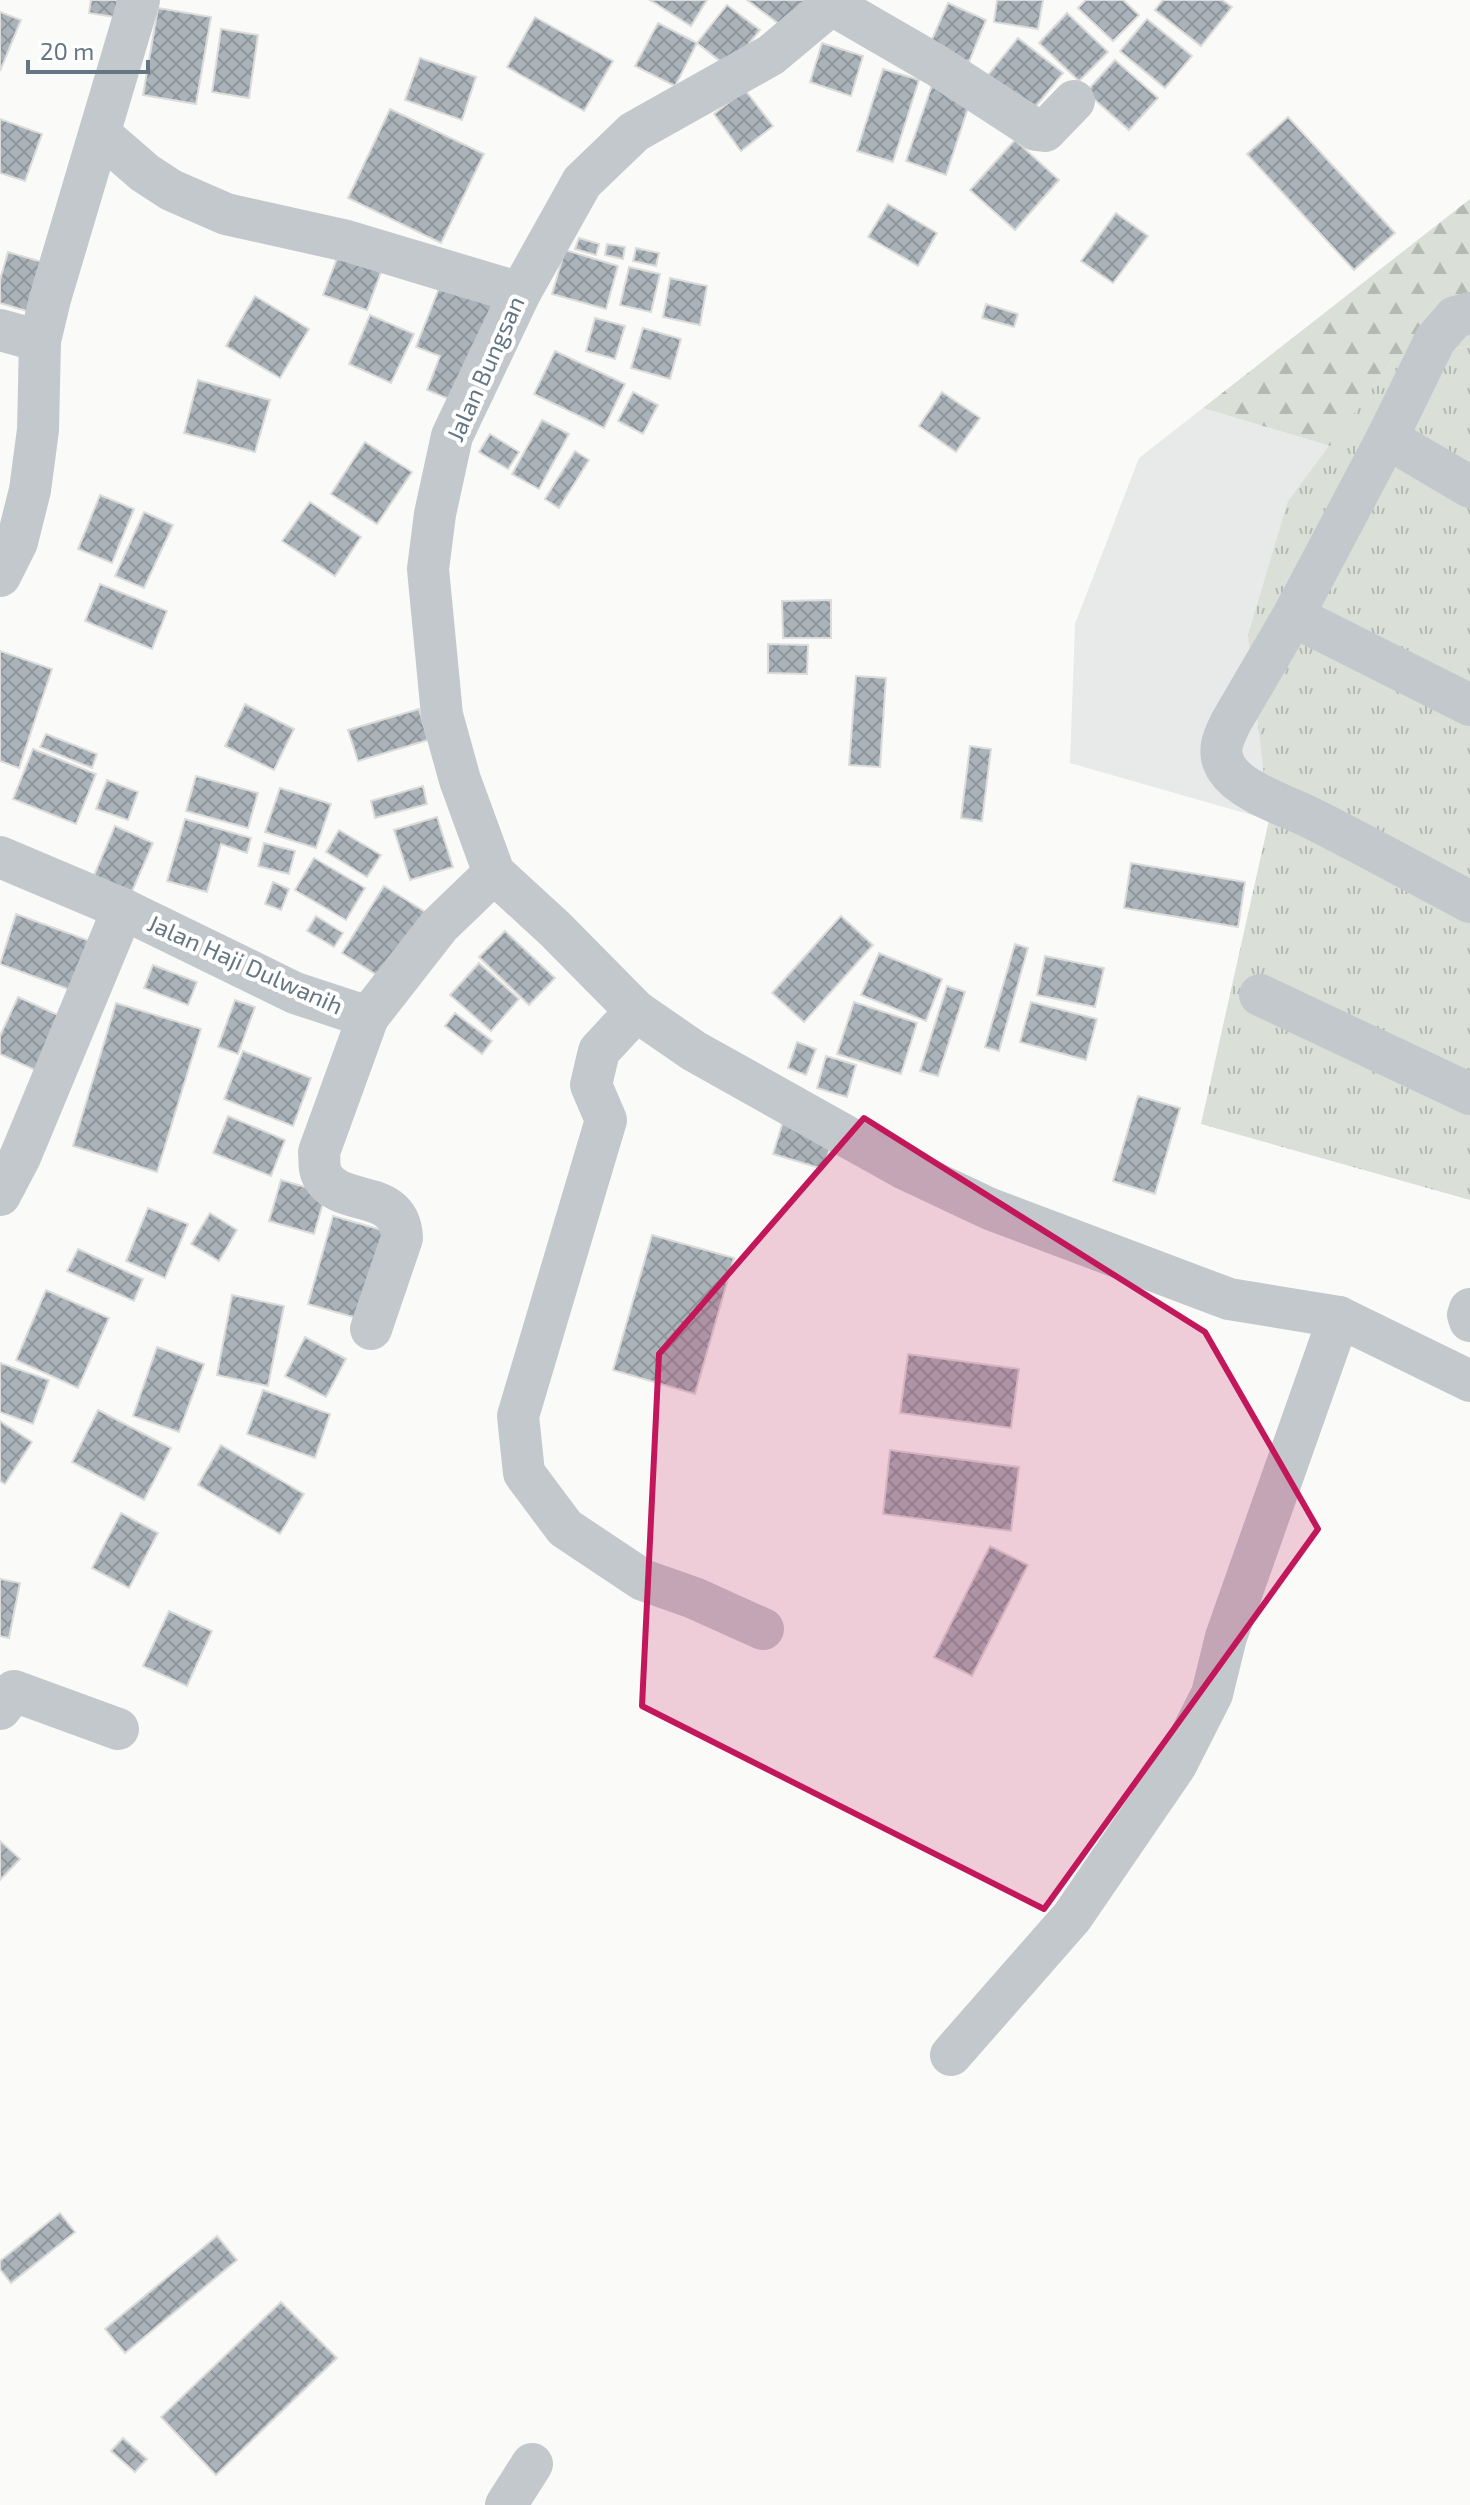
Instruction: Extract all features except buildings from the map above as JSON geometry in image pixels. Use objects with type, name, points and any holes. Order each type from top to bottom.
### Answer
[{"type":"street","points":[[0,576],[17,542],[30,490],[38,430],[40,341],[139,0]]},
{"type":"street","points":[[830,2],[936,65],[1036,130],[1045,131],[1074,101]]},
{"type":"street","name":"Jalan Bungsan","points":[[494,873],[460,780],[442,715],[428,569],[435,514],[452,436],[520,293],[582,182],[634,132],[771,55],[830,2]]},
{"type":"street","points":[[101,135],[145,173],[171,190],[226,214],[347,241],[520,293]]},
{"type":"street","points":[[1470,313],[1455,317],[1435,340],[1293,616],[1222,741],[1221,753],[1224,765],[1241,782],[1270,800],[1470,902]]},
{"type":"street","points":[[0,330],[40,341]]},
{"type":"street","points":[[1387,438],[1470,487]]},
{"type":"street","points":[[1293,616],[1470,705]]},
{"type":"street","name":"Jalan Haji Dulwanih","points":[[0,857],[123,909],[295,993],[368,1017],[439,926],[494,873]]},
{"type":"street","points":[[494,873],[636,1011],[694,1051],[903,1168],[990,1209],[1229,1299],[1339,1317],[1467,1371]]},
{"type":"street","points":[[0,1195],[20,1157],[123,909]]},
{"type":"street","points":[[1260,995],[1470,1094]]},
{"type":"street","points":[[636,1011],[599,1051],[591,1085],[606,1120],[518,1416],[524,1473],[565,1528],[643,1580],[694,1598],[763,1629]]},
{"type":"street","points":[[368,1017],[319,1152],[320,1171],[335,1189],[382,1205],[394,1213],[400,1222],[402,1238],[371,1329]]},
{"type":"street","points":[[1470,1309],[1470,1321]]},
{"type":"street","points":[[951,2055],[1072,1917],[1176,1765],[1212,1694],[1226,1637],[1339,1317]]},
{"type":"street","points":[[0,1709],[14,1691],[118,1729]]},
{"type":"street","points":[[506,2505],[532,2464]]},
{"type":"highlighted area","points":[[864,1118],[1205,1332],[1318,1529],[1044,1909],[642,1706],[659,1354]]},
{"type":"shaded area","points":[[1203,408],[1330,446],[1288,501],[1269,820],[1070,763],[1075,624],[1139,458]]},
{"type":"green space","points":[[1470,199],[1470,346],[1394,359],[1330,446],[1203,408]]},
{"type":"green space","points":[[1470,346],[1470,1200],[1201,1124],[1269,820],[1248,635],[1288,501],[1394,359]]}]
